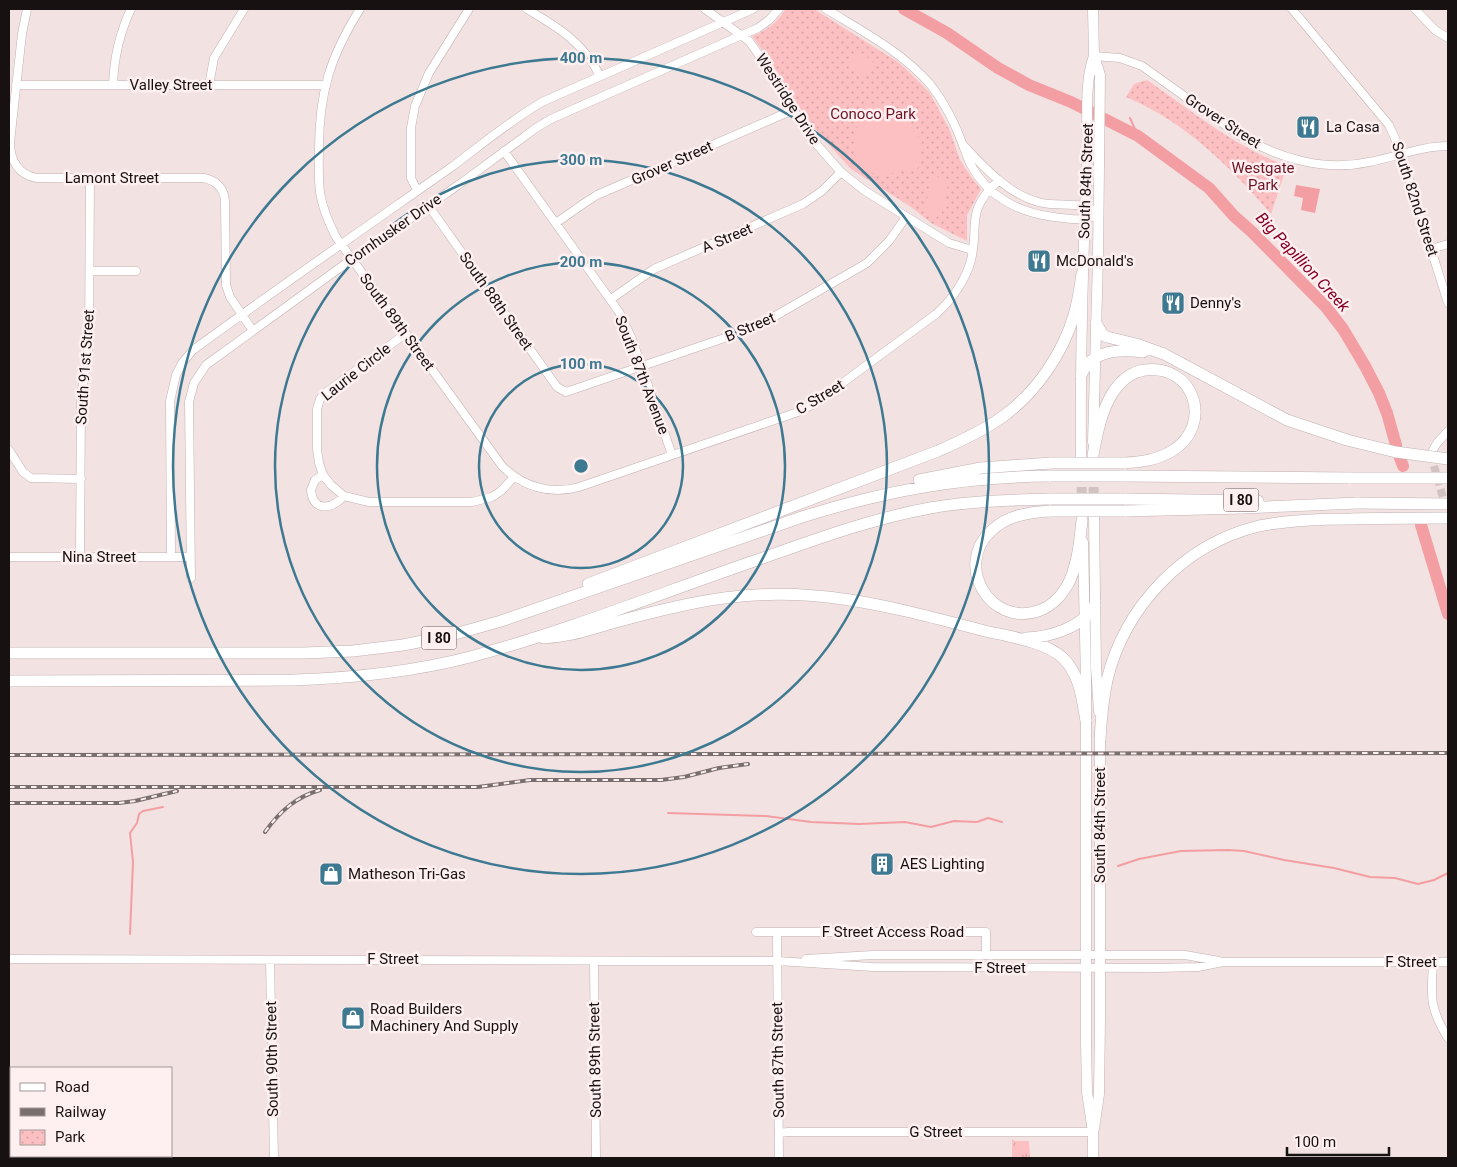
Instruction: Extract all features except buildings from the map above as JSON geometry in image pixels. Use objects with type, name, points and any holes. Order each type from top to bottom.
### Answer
[{"type":"highway","points":[[464,632],[959,442],[993,423],[1021,401],[1044,375],[1053,361],[1075,314],[1082,274]]},
{"type":"highway","points":[[1096,323],[1103,335],[1151,348],[1287,420],[1347,440],[1391,451],[1448,459]]},
{"type":"highway","points":[[1081,376],[1087,364],[1095,358],[1112,352],[1131,350],[1176,360]]},
{"type":"highway","points":[[848,503],[932,476],[981,468],[1051,463],[1124,463],[1152,460],[1180,445],[1187,438],[1192,428],[1195,417],[1195,403],[1188,388],[1174,376],[1157,370],[1132,374],[1113,393],[1105,408],[1089,456]]},
{"type":"highway","name":"I 80","points":[[9,653],[337,652],[403,645],[464,632],[526,613],[848,503],[934,484],[1001,477],[1051,476],[1448,478]]},
{"type":"highway","name":"I 80","points":[[9,681],[331,679],[384,674],[438,664],[531,638],[807,542],[889,517],[975,502],[1051,505],[1448,504]]},
{"type":"highway","points":[[1051,505],[1007,520],[991,531],[981,545],[976,562],[978,579],[986,595],[1003,609],[1022,614],[1032,613],[1042,609],[1059,597],[1065,589],[1074,568],[1082,518]]},
{"type":"highway","points":[[1100,740],[1107,681],[1120,644],[1139,609],[1177,567],[1210,545],[1226,537],[1259,526],[1296,521],[1448,518]]},
{"type":"highway","points":[[531,638],[563,637],[645,614],[704,601],[746,596],[786,594],[822,596],[874,603],[1043,646],[1062,657],[1072,670],[1079,683],[1086,721]]},
{"type":"highway","points":[[1004,636],[1027,638],[1047,636],[1084,620],[1095,605]]},
{"type":"main road","name":"South 84th Street","points":[[1089,456],[1095,358],[1100,75],[1094,56],[1093,9]]},
{"type":"main road","name":"South 84th Street","points":[[1089,456],[1081,376],[1082,274],[1088,151],[1089,70],[1094,56]]},
{"type":"main road","name":"South 84th Street","points":[[1093,1132],[1099,1094],[1100,968],[1100,740],[1096,666],[1094,517]]},
{"type":"main road","name":"South 84th Street","points":[[1082,518],[1086,721],[1087,1092],[1093,1132],[1093,1158]]},
{"type":"street","points":[[16,85],[27,9]]},
{"type":"street","points":[[113,85],[116,50],[120,34],[131,9]]},
{"type":"street","points":[[209,85],[214,58],[244,9]]},
{"type":"street","name":"South 89th Street","points":[[360,9],[337,50],[325,84],[319,126],[319,192],[327,219],[341,244],[405,334],[502,466],[514,477]]},
{"type":"street","points":[[417,190],[411,178],[411,128],[415,106],[429,73],[469,9]]},
{"type":"street","points":[[527,9],[573,39],[590,58],[600,76]]},
{"type":"street","name":"Westridge Drive","points":[[705,9],[749,41],[811,138],[841,172],[865,191],[948,243],[972,250]]},
{"type":"street","name":"Cornhusker Drive","points":[[171,557],[170,401],[173,382],[182,363],[193,350],[452,166],[526,111],[542,102],[753,9]]},
{"type":"street","name":"Cornhusker Drive","points":[[191,578],[189,402],[198,374],[206,365],[352,259],[551,119],[742,36],[764,24],[779,9]]},
{"type":"street","points":[[826,9],[891,49],[918,71],[942,101],[964,146],[970,164],[989,189],[1000,198],[1027,212],[1045,216],[1085,219],[1092,218],[1098,214],[1092,208],[1085,206],[1051,205],[1016,193],[998,180],[964,146]]},
{"type":"street","name":"South 82nd Street","points":[[1292,9],[1384,118],[1393,133],[1448,303]]},
{"type":"street","points":[[1415,9],[1435,30],[1448,38]]},
{"type":"street","name":"Grover Street","points":[[1094,56],[1120,58],[1142,66],[1239,135],[1279,155],[1314,163],[1344,165],[1367,163],[1429,147],[1448,146]]},
{"type":"street","name":"Valley Street","points":[[16,85],[325,84]]},
{"type":"street","name":"Lamont Street","points":[[16,85],[10,151],[17,167],[32,177],[204,178],[217,183],[224,192],[225,200],[226,285],[230,297],[242,315]]},
{"type":"street","name":"Grover Street","points":[[556,224],[597,196],[793,110]]},
{"type":"street","name":"South 87th Avenue","points":[[504,151],[611,299],[626,325],[672,455]]},
{"type":"street","name":"A Street","points":[[611,299],[654,269],[802,204],[822,191],[841,172]]},
{"type":"street","name":"South 91st Street","points":[[80,557],[81,397],[89,344],[90,178]]},
{"type":"street","name":"C Street","points":[[514,477],[519,481],[539,488],[566,490],[798,412],[814,404],[940,310],[952,297],[971,260],[975,212],[981,199],[998,180]]},
{"type":"street","name":"South 88th Street","points":[[428,205],[557,387],[566,392]]},
{"type":"street","name":"B Street","points":[[566,392],[754,327],[867,263],[880,252],[906,217]]},
{"type":"street","points":[[1431,249],[1448,244]]},
{"type":"street","points":[[90,271],[136,271]]},
{"type":"street","points":[[242,315],[252,331]]},
{"type":"street","name":"Laurie Circle","points":[[323,475],[317,448],[317,409],[320,399],[324,394],[405,334]]},
{"type":"street","points":[[1433,450],[1448,431]]},
{"type":"street","points":[[9,450],[23,472],[31,478],[81,479]]},
{"type":"street","points":[[344,496],[333,506],[328,507],[317,504],[314,501],[311,490],[315,480],[323,475],[344,496],[363,502],[472,502],[492,497],[501,491],[514,477]]},
{"type":"street","name":"Nina Street","points":[[9,556],[190,557]]},
{"type":"street","name":"F Street Access Road","points":[[756,932],[986,932],[986,955]]},
{"type":"street","points":[[777,932],[777,961]]},
{"type":"street","name":"F Street","points":[[9,959],[777,961],[873,955],[1185,955],[1223,962],[1448,962]]},
{"type":"street","name":"South 90th Street","points":[[270,960],[274,1158]]},
{"type":"street","name":"South 89th Street","points":[[594,961],[596,1158]]},
{"type":"street","name":"F Street","points":[[777,961],[873,967],[1086,968],[1177,968],[1198,967],[1223,962]]},
{"type":"street","name":"South 87th Street","points":[[777,961],[779,1158]]},
{"type":"street","points":[[1433,962],[1432,1004],[1437,1020],[1448,1038]]},
{"type":"street","name":"G Street","points":[[779,1134],[788,1132],[1093,1132]]},
{"type":"green space","name":"Conoco Park","points":[[786,9],[814,9],[898,62],[929,92],[950,131],[960,160],[981,189],[967,215],[967,241],[931,223],[911,207],[851,169],[818,133],[752,36],[771,26]]},
{"type":"green space","points":[[857,49],[875,64],[865,76],[847,61]]},
{"type":"green space","name":"Westgate Park","points":[[1147,80],[1232,139],[1287,166],[1271,214],[1240,179],[1187,132],[1168,119],[1126,97],[1134,84]]},
{"type":"green space","points":[[863,106],[889,107],[922,141],[918,168],[888,174],[858,172],[854,167],[854,139]]},
{"type":"green space","points":[[932,176],[949,180],[941,217],[924,214]]},
{"type":"green space","points":[[1012,1139],[1015,1141],[1029,1141],[1030,1158],[1012,1158]]},
{"type":"shaded area","points":[[1296,185],[1320,189],[1315,213],[1301,210],[1303,198],[1294,196]]},
{"type":"waterway","name":"Big Papillion Creek","points":[[904,9],[947,33],[998,68],[1029,85],[1071,102],[1138,136],[1209,188],[1234,216],[1326,307],[1343,329],[1379,393],[1396,445]]},
{"type":"waterway","points":[[1130,118],[1138,136]]},
{"type":"waterway","name":"Big Papillion Creek","points":[[1400,458],[1403,466]]},
{"type":"waterway","name":"Big Papillion Creek","points":[[1421,525],[1448,614]]},
{"type":"waterway","points":[[130,934],[133,862],[130,833],[137,823],[139,814],[143,811],[163,807]]},
{"type":"waterway","points":[[668,813],[766,816],[811,822],[859,824],[905,822],[931,827],[954,821],[977,822],[988,818],[1002,822]]},
{"type":"waterway","points":[[1118,866],[1139,859],[1181,851],[1228,850],[1244,851],[1334,868],[1370,877],[1395,878],[1418,884],[1434,880],[1448,873]]},
{"type":"tunnel","points":[[1081,457],[1082,506]]},
{"type":"tunnel","points":[[1093,457],[1094,506]]},
{"type":"tunnel","points":[[1434,466],[1448,515]]},
{"type":"railway","points":[[9,755],[1448,753]]},
{"type":"railway","points":[[9,787],[478,787],[530,780],[661,780],[748,764]]},
{"type":"railway","points":[[265,832],[289,806],[303,797],[320,790]]},
{"type":"railway","points":[[9,803],[119,803],[177,791]]},
{"type":"place","name":"La Casa","points":[[1308,127]]},
{"type":"place","name":"McDonald's","points":[[1039,261]]},
{"type":"place","name":"Denny's","points":[[1173,303]]},
{"type":"place","name":"AES Lighting","points":[[882,864]]},
{"type":"place","name":"Matheson Tri-Gas","points":[[331,874]]},
{"type":"place","name":"Road Builders Machinery And Supply","points":[[353,1018]]}]
